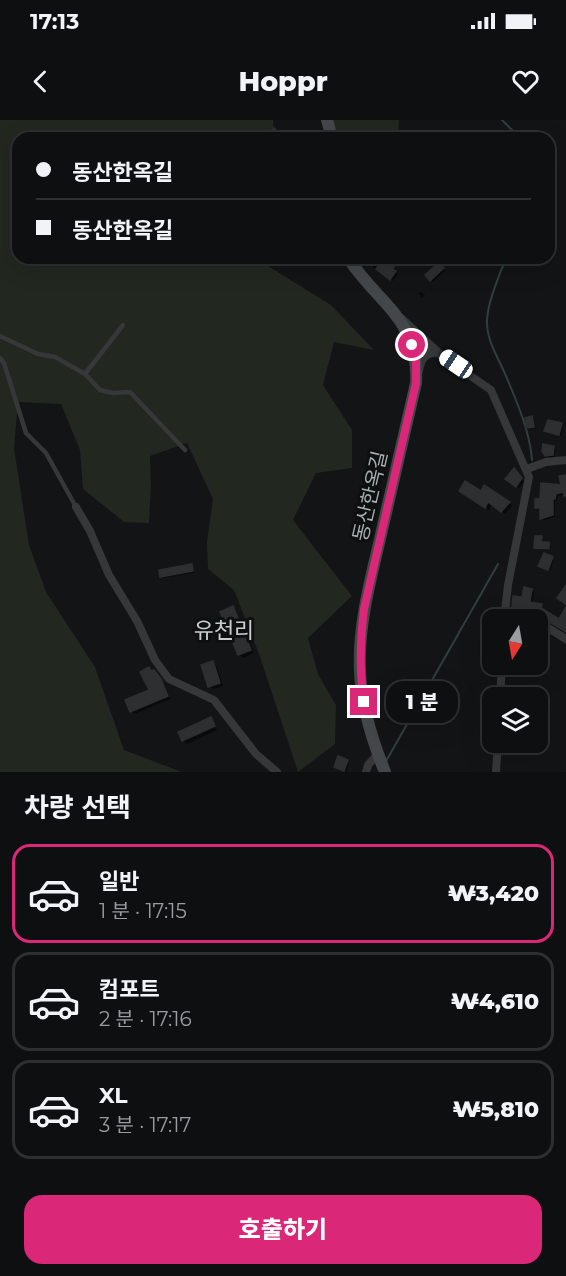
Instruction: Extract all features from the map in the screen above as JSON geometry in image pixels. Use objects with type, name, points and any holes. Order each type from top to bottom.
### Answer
[{"type":"street","name":"동산한옥길","points":[[353,264],[398,316],[405,327],[416,362],[416,383],[372,575],[360,644],[363,698],[369,726],[381,762]]},
{"type":"street","points":[[398,316],[409,323],[439,353]]},
{"type":"street","points":[[412,345],[430,348],[439,353],[491,390],[527,469],[530,483],[508,585],[506,609]]},
{"type":"street","points":[[416,383],[420,363],[424,357],[429,353],[439,353]]},
{"type":"street","points":[[527,469],[546,462],[566,460]]},
{"type":"street","points":[[76,507],[110,575],[137,621],[155,660],[169,679],[214,700],[256,754],[277,772]]},
{"type":"street","points":[[548,628],[566,639]]},
{"type":"street","points":[[496,772],[497,753]]},
{"type":"street","points":[[366,772],[368,765],[381,762]]},
{"type":"lane","points":[[85,374],[123,325]]},
{"type":"lane","points":[[0,336],[38,354],[55,357],[85,374],[100,390],[113,393],[130,392],[185,450]]},
{"type":"lane","points":[[0,358],[4,363],[26,433],[46,453],[76,507]]},
{"type":"shaded area","points":[[0,120],[273,120],[274,132],[12,132],[12,264],[265,264],[331,305],[374,350],[334,342],[323,385],[352,430],[352,468],[316,473],[293,520],[352,596],[308,638],[318,674],[336,705],[335,744],[298,772],[259,654],[234,590],[208,569],[207,542],[213,499],[187,443],[150,456],[149,523],[124,522],[83,489],[80,450],[61,404],[18,402],[14,448],[29,545],[46,592],[95,667],[124,750],[182,772],[0,772]]},
{"type":"shaded area","points":[[329,120],[399,120],[398,132],[334,132]]},
{"type":"building","points":[[380,264],[393,264],[393,269],[396,271],[390,280],[376,269]]},
{"type":"building","points":[[437,264],[441,264],[444,268],[430,281],[425,275]]},
{"type":"building","points":[[532,416],[534,427],[526,428],[525,418]]},
{"type":"building","points":[[548,420],[562,423],[559,435],[544,431]]},
{"type":"building","points":[[543,444],[554,446],[553,455],[545,456],[542,451]]},
{"type":"building","points":[[514,468],[522,478],[516,487],[505,479]]},
{"type":"building","points":[[566,475],[566,496],[563,492],[556,494],[553,499],[553,515],[540,519],[540,508],[535,508],[535,499],[540,499],[541,483],[561,485],[559,476]]},
{"type":"building","points":[[465,481],[481,491],[484,485],[510,502],[501,512],[488,502],[485,508],[459,491]]},
{"type":"building","points":[[535,536],[542,536],[541,542],[549,542],[549,549],[534,548]]},
{"type":"building","points":[[544,553],[553,557],[548,570],[538,566]]},
{"type":"building","points":[[192,564],[193,571],[160,577],[159,570]]},
{"type":"building","points":[[566,585],[566,604],[557,598]]},
{"type":"building","points":[[524,587],[532,589],[530,602],[542,604],[543,609],[512,608],[513,596],[522,597]]},
{"type":"building","points":[[233,606],[251,650],[238,655],[220,612]]},
{"type":"building","points":[[566,607],[566,632],[548,621],[548,612],[559,619]]},
{"type":"building","points":[[213,661],[220,683],[208,687],[201,665]]},
{"type":"building","points":[[149,667],[161,679],[168,696],[130,712],[125,700],[149,690],[140,672]]},
{"type":"building","points":[[211,717],[215,726],[182,741],[178,732]]},
{"type":"building","points":[[338,756],[348,760],[344,771],[334,767]]},
{"type":"waterway","points":[[502,120],[514,132]]},
{"type":"waterway","points":[[504,264],[489,305],[487,327],[522,417],[529,439],[532,460]]},
{"type":"waterway","points":[[385,763],[498,564]]},
{"type":"district","name":"유천리","points":[[224,630]]},
{"type":"route","points":[[364,702],[360,644],[364,609],[416,383],[416,362],[412,345]]}]
